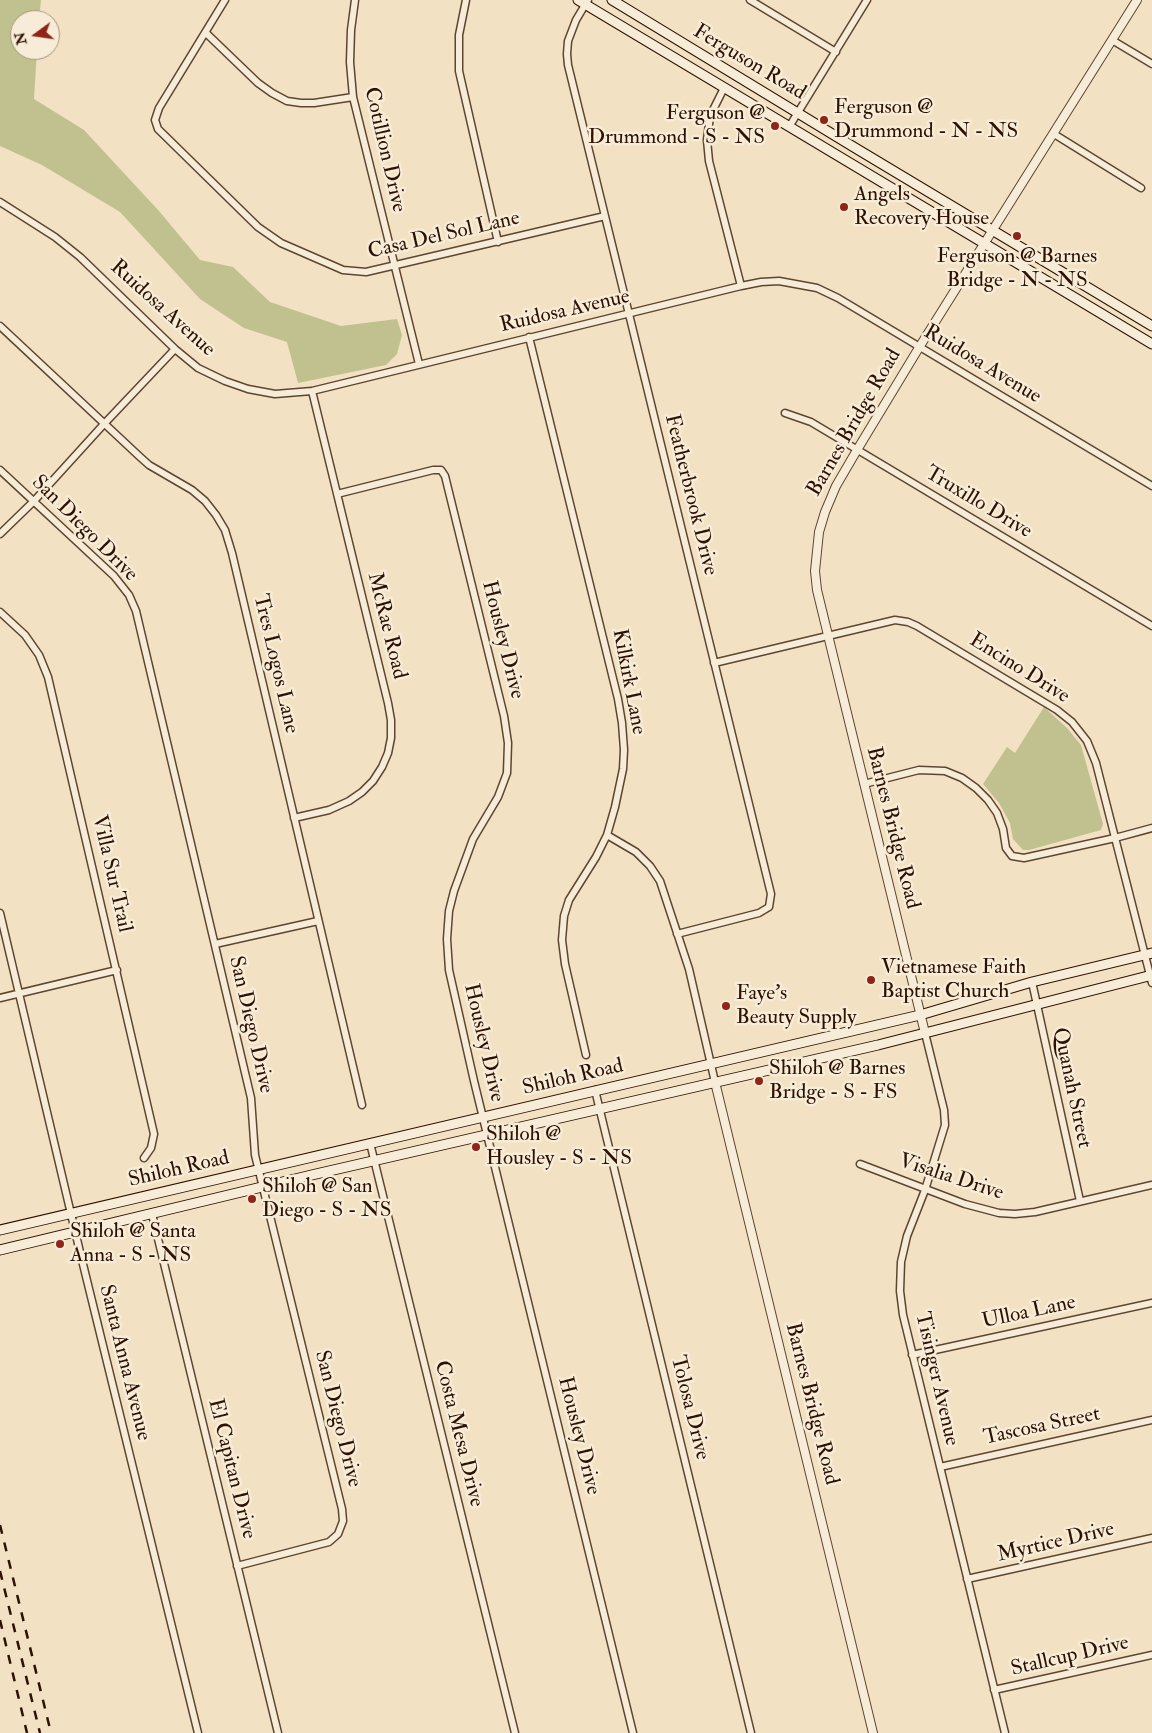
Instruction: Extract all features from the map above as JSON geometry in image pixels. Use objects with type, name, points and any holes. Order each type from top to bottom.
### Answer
[{"type":"main road","name":"Ferguson Road","points":[[612,0],[1152,326]]},
{"type":"main road","name":"Ferguson Road","points":[[583,2],[984,245],[1152,344]]},
{"type":"main road","name":"Shiloh Road","points":[[0,1230],[920,1015],[1032,982],[1148,954]]},
{"type":"main road","name":"Shiloh Road","points":[[0,1250],[925,1033],[1151,978]]},
{"type":"street","name":"Casa Del Sol Lane","points":[[225,0],[157,113],[155,120],[158,130],[258,227],[281,243],[343,270],[366,272],[605,216]]},
{"type":"street","name":"Cotillion Drive","points":[[355,0],[351,30],[350,62],[353,96],[418,364]]},
{"type":"street","points":[[466,0],[459,35],[459,71],[498,242]]},
{"type":"street","points":[[750,0],[836,52]]},
{"type":"street","points":[[789,127],[867,0]]},
{"type":"street","name":"Barnes Bridge Road","points":[[925,1033],[827,635],[817,590],[816,552],[825,512],[836,486],[920,346],[1137,0]]},
{"type":"street","name":"Featherbrook Drive","points":[[583,2],[570,34],[566,54],[771,894],[769,907],[760,913],[677,934]]},
{"type":"street","points":[[206,32],[258,83],[287,101],[314,103],[353,96]]},
{"type":"street","points":[[1112,40],[1152,64]]},
{"type":"street","points":[[724,88],[710,116],[707,140],[709,161],[741,286]]},
{"type":"street","points":[[1054,134],[1141,188]]},
{"type":"street","name":"Ruidosa Avenue","points":[[0,202],[55,236],[80,257],[175,349],[198,368],[225,381],[248,389],[275,394],[312,391],[741,286],[779,281],[817,288],[838,298],[1152,486]]},
{"type":"street","name":"Tres Logos Lane","points":[[0,326],[149,465],[192,490],[205,501],[216,514],[225,530],[362,1104]]},
{"type":"street","name":"Kilkirk Lane","points":[[529,337],[618,699],[622,723],[624,750],[620,788],[607,835],[570,900],[562,940],[565,964],[586,1055]]},
{"type":"street","points":[[0,534],[34,501],[175,349]]},
{"type":"street","name":"McRae Road","points":[[294,818],[329,810],[349,802],[362,792],[373,781],[382,767],[388,753],[391,738],[391,720],[388,704],[312,391]]},
{"type":"street","name":"Truxillo Drive","points":[[785,413],[811,422],[1152,626]]},
{"type":"street","name":"San Diego Drive","points":[[0,470],[114,576],[129,595],[136,611],[251,1098],[253,1138],[258,1169],[342,1509],[343,1521],[338,1534],[329,1542],[237,1566]]},
{"type":"street","name":"Housley Drive","points":[[337,494],[432,470],[440,470],[445,476],[502,706],[508,743],[507,773],[498,797],[473,839],[460,872],[449,911],[447,939],[449,970],[487,1135],[633,1733]]},
{"type":"street","name":"Villa Sur Trail","points":[[0,612],[25,635],[39,655],[48,677],[154,1134],[151,1148],[144,1158]]},
{"type":"street","name":"Encino Drive","points":[[714,663],[884,621],[895,620],[908,622],[1057,710],[1072,722],[1087,740],[1096,763],[1148,954],[1151,978]]},
{"type":"street","points":[[864,784],[919,770],[945,771],[962,778],[976,788],[997,813],[1003,828],[1006,848],[1012,856],[1024,858],[1152,828]]},
{"type":"street","points":[[607,835],[622,842],[636,852],[650,866],[660,881],[689,969],[715,1082]]},
{"type":"street","name":"Santa Anna Avenue","points":[[0,913],[198,1733]]},
{"type":"street","points":[[215,944],[318,921]]},
{"type":"street","points":[[0,998],[116,970]]},
{"type":"street","name":"Quanah Street","points":[[1032,982],[1080,1201]]},
{"type":"street","name":"Tisinger Avenue","points":[[925,1033],[944,1110],[945,1125],[925,1190],[907,1236],[902,1262],[901,1299],[912,1355],[1005,1733]]},
{"type":"street","name":"Barnes Bridge Road","points":[[715,1082],[873,1733]]},
{"type":"street","name":"Tolosa Drive","points":[[595,1090],[751,1733]]},
{"type":"street","name":"Costa Mesa Drive","points":[[370,1143],[514,1733]]},
{"type":"street","name":"Visalia Drive","points":[[860,1164],[925,1190],[999,1213],[1034,1212],[1152,1185]]},
{"type":"street","name":"El Capitan Drive","points":[[152,1214],[278,1733]]},
{"type":"street","name":"Ulloa Lane","points":[[912,1355],[1152,1303]]},
{"type":"street","name":"Tascosa Street","points":[[940,1467],[1152,1420]]},
{"type":"street","name":"Myrtice Drive","points":[[967,1580],[1152,1538]]},
{"type":"street","name":"Stallcup Drive","points":[[994,1690],[1152,1655]]},
{"type":"green space","points":[[0,0],[41,0],[40,10],[10,10],[10,60],[36,60],[34,99],[84,130],[159,211],[200,260],[233,267],[270,302],[341,326],[397,319],[402,335],[397,354],[386,365],[298,383],[287,342],[244,328],[200,299],[120,212],[42,165],[0,146]]},
{"type":"green space","points":[[1044,707],[1067,728],[1081,745],[1103,824],[1101,830],[1023,850],[1013,839],[1010,823],[999,803],[983,784],[1007,747],[1015,753]]},
{"type":"railway","points":[[0,1525],[51,1733]]},
{"type":"railway","points":[[0,1571],[40,1733]]},
{"type":"railway","points":[[0,1620],[27,1733]]},
{"type":"place","name":"Ferguson @ Drummond - N - NS","points":[[824,120]]},
{"type":"place","name":"Ferguson @ Drummond - S - NS","points":[[775,126]]},
{"type":"place","name":"Angels Recovery House","points":[[844,207]]},
{"type":"place","name":"Ferguson @ Barnes Bridge - N - NS","points":[[1017,236]]},
{"type":"place","name":"Vietnamese Faith Baptist Church","points":[[871,980]]},
{"type":"place","name":"Faye's Beauty Supply","points":[[726,1006]]},
{"type":"place","name":"Shiloh @ Barnes Bridge - S - FS","points":[[759,1081]]},
{"type":"place","name":"Shiloh @ Housley - S - NS","points":[[476,1147]]},
{"type":"place","name":"Shiloh @ San Diego - S - NS","points":[[252,1199]]},
{"type":"place","name":"Shiloh @ Santa Anna - S - NS","points":[[60,1244]]}]
